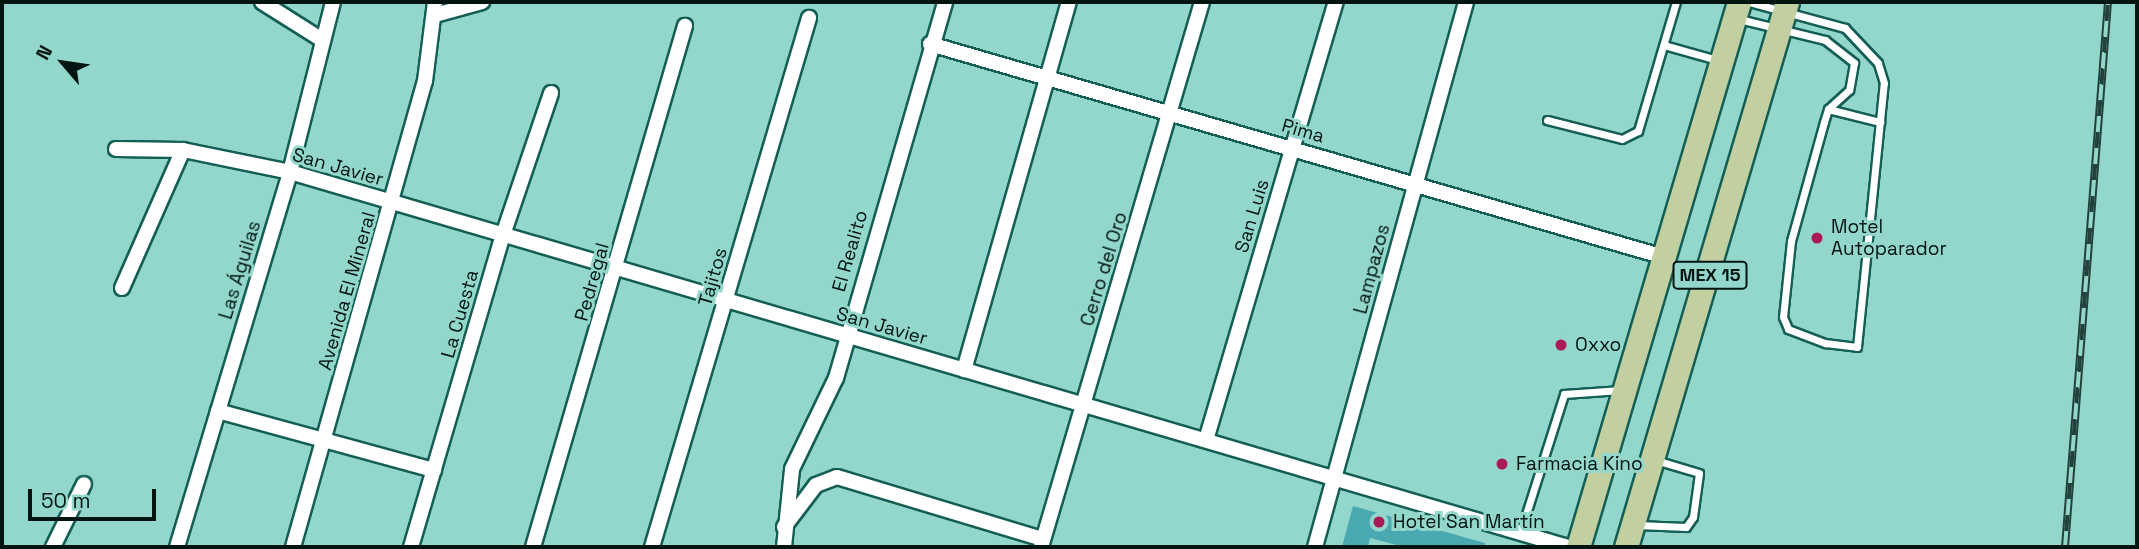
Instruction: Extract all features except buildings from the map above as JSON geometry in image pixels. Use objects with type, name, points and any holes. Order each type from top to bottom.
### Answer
[{"type":"main road","name":"MEX 15","points":[[1578,547],[1721,61],[1741,7]]},
{"type":"main road","name":"MEX 15","points":[[1630,536],[1784,14]]},
{"type":"street","points":[[262,2],[322,40]]},
{"type":"street","name":"Las Águilas","points":[[177,547],[290,172],[333,2]]},
{"type":"street","points":[[435,8],[482,2]]},
{"type":"street","name":"El Realito","points":[[784,547],[792,469],[827,405],[930,44],[945,2]]},
{"type":"street","points":[[964,370],[1069,2]]},
{"type":"street","name":"Cerro del Oro","points":[[1042,543],[1202,2]]},
{"type":"street","name":"San Luis","points":[[1206,440],[1336,2]]},
{"type":"street","name":"Lampazos","points":[[1315,547],[1466,2]]},
{"type":"street","name":"Avenida El Mineral","points":[[293,547],[393,202],[425,81],[435,8]]},
{"type":"street","name":"Tajitos","points":[[652,547],[809,18]]},
{"type":"street","name":"Pedregal","points":[[533,547],[685,26]]},
{"type":"street","name":"Pima","points":[[930,44],[1664,257]]},
{"type":"street","name":"La Cuesta","points":[[411,547],[503,235],[551,93]]},
{"type":"street","name":"San Javier","points":[[116,149],[183,150],[290,172],[1568,547]]},
{"type":"street","points":[[122,288],[183,150]]},
{"type":"street","points":[[218,411],[434,470]]},
{"type":"street","points":[[784,527],[816,485],[837,477],[1042,543]]},
{"type":"street","points":[[53,547],[84,484]]},
{"type":"lane","points":[[1546,120],[1630,138],[1637,131],[1676,2]]},
{"type":"lane","points":[[1741,7],[1820,17],[1863,43],[1884,83],[1864,316],[1857,347],[1850,349],[1788,329],[1783,317],[1791,242],[1828,109],[1849,90],[1854,63],[1825,40],[1784,14],[1741,7]]},
{"type":"lane","points":[[1664,45],[1721,61]]},
{"type":"lane","points":[[1828,109],[1880,122]]},
{"type":"lane","points":[[1520,533],[1564,394],[1625,390]]},
{"type":"lane","points":[[1630,536],[1686,527],[1693,517],[1699,473],[1653,460]]},
{"type":"railway","points":[[2065,547],[2108,2]]},
{"type":"place","name":"Motel Autoparador","points":[[1817,238]]},
{"type":"place","name":"Oxxo","points":[[1561,345]]},
{"type":"place","name":"Farmacia Kino","points":[[1502,464]]},
{"type":"place","name":"Hotel San Martín","points":[[1379,522]]}]
